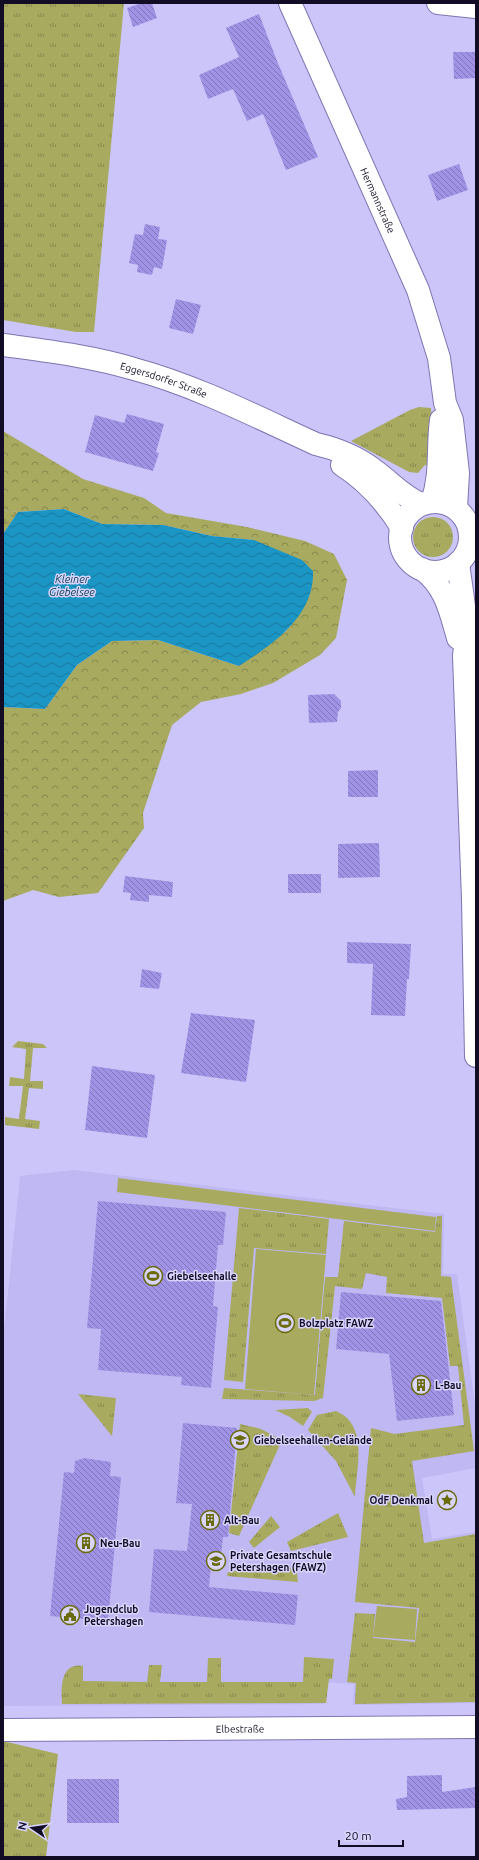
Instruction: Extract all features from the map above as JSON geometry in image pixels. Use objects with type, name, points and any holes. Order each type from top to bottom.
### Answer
[{"type":"street","points":[[438,3],[476,7]]},
{"type":"street","name":"Hermannstraße","points":[[297,5],[418,290],[439,358],[446,403],[452,420],[458,473],[467,518]]},
{"type":"street","name":"Eggersdorfer Straße","points":[[3,345],[74,355],[136,369],[198,391],[316,444],[354,457],[375,470],[398,492],[427,503]]},
{"type":"street","name":"Hermannstraße","points":[[427,503],[437,488],[439,471],[440,421],[446,403]]},
{"type":"street","name":"Eggersdorfer Straße","points":[[316,444],[331,458],[357,474],[393,513],[402,528]]},
{"type":"street","points":[[464,656],[450,609],[442,590],[434,578],[414,565],[404,552],[401,544],[402,528],[409,514],[427,503],[448,504],[467,518],[470,538],[467,556],[467,638],[464,656],[473,899],[476,1056]]},
{"type":"street","points":[[422,569],[437,572],[444,570],[467,556]]},
{"type":"street","name":"Elbestraße","points":[[3,1730],[476,1727]]},
{"type":"shaded area","name":"Giebelseehallen-Gelände","points":[[74,1170],[444,1214],[443,1274],[457,1274],[476,1413],[476,1468],[422,1478],[432,1539],[476,1532],[476,1703],[353,1705],[354,1684],[326,1682],[324,1704],[3,1706],[3,1341],[20,1176]]},
{"type":"green space","points":[[3,3],[124,3],[94,332],[76,332],[3,320]]},
{"type":"green space","points":[[419,407],[431,408],[433,435],[430,466],[425,465],[418,473],[409,472],[351,441],[410,410]]},
{"type":"green space","points":[[3,431],[83,479],[144,498],[166,513],[247,527],[305,541],[334,554],[347,580],[336,638],[320,655],[273,683],[241,694],[201,702],[172,725],[143,813],[144,828],[98,893],[59,897],[33,890],[3,901],[3,707],[45,709],[77,665],[112,641],[158,640],[239,666],[285,632],[300,613],[310,594],[254,540],[212,536],[163,525],[102,524],[64,509],[18,512],[3,510]]},
{"type":"green space","points":[[3,510],[18,512],[3,534]]},
{"type":"green space","points":[[437,517],[444,520],[450,526],[453,537],[452,545],[444,554],[437,557],[429,557],[422,554],[414,545],[413,533],[416,526],[425,518]]},
{"type":"green space","points":[[18,1041],[43,1044],[47,1048],[33,1048],[30,1081],[43,1081],[43,1089],[29,1088],[25,1119],[40,1121],[39,1129],[5,1125],[5,1117],[19,1119],[23,1086],[9,1086],[10,1077],[24,1079],[26,1049],[12,1047]]},
{"type":"green space","points":[[118,1178],[436,1217],[435,1231],[117,1192]]},
{"type":"green space","points":[[239,1208],[329,1219],[326,1254],[254,1248],[243,1382],[224,1380]]},
{"type":"green space","points":[[437,1216],[442,1216],[441,1276],[451,1277],[474,1451],[412,1461],[424,1543],[476,1534],[476,1702],[355,1704],[356,1683],[347,1682],[355,1613],[375,1614],[373,1638],[415,1642],[419,1608],[355,1602],[371,1428],[395,1434],[464,1425],[458,1366],[450,1366],[442,1298],[386,1293],[387,1277],[366,1273],[362,1289],[335,1286],[323,1398],[314,1401],[222,1399],[224,1388],[315,1395],[325,1277],[338,1277],[344,1221],[435,1232]]},
{"type":"green space","name":"Bolzplatz FAWZ","points":[[256,1249],[326,1255],[314,1395],[245,1389]]},
{"type":"green space","points":[[78,1394],[116,1398],[112,1436]]},
{"type":"green space","points":[[308,1408],[312,1412],[303,1426],[290,1417],[275,1410]]},
{"type":"green space","points":[[336,1411],[347,1418],[353,1426],[356,1435],[358,1445],[358,1466],[355,1497],[336,1461],[308,1430],[317,1415]]},
{"type":"green space","points":[[240,1424],[261,1429],[282,1440],[239,1536],[229,1533]]},
{"type":"green space","points":[[338,1513],[348,1537],[291,1551],[287,1542]]},
{"type":"green space","points":[[271,1516],[280,1527],[254,1548],[249,1542]]},
{"type":"green space","points":[[260,1567],[261,1570],[296,1567],[298,1582],[227,1576],[228,1572]]},
{"type":"green space","points":[[377,1606],[417,1609],[415,1640],[373,1637]]},
{"type":"green space","points":[[304,1657],[334,1659],[332,1679],[329,1679],[326,1703],[62,1704],[62,1684],[66,1672],[75,1666],[83,1666],[83,1681],[147,1682],[149,1665],[162,1665],[160,1682],[207,1682],[208,1658],[221,1658],[221,1682],[303,1682]]},
{"type":"green space","points":[[3,1741],[58,1754],[46,1857],[3,1857]]},
{"type":"water","name":"Kleiner Giebelsee","points":[[64,509],[102,524],[163,525],[212,536],[254,540],[302,560],[313,571],[312,587],[307,602],[289,628],[265,649],[239,666],[158,640],[112,641],[77,665],[45,709],[3,707],[3,534],[18,512]]},
{"type":"building","points":[[142,3],[152,3],[157,18],[133,27],[127,8]]},
{"type":"building","points":[[259,14],[277,61],[318,157],[286,170],[263,114],[247,121],[233,89],[208,99],[199,75],[239,57],[226,28]]},
{"type":"building","points":[[453,52],[476,52],[476,78],[454,79]]},
{"type":"building","points":[[459,164],[468,190],[437,201],[428,175]]},
{"type":"building","points":[[145,224],[160,227],[158,239],[167,240],[162,269],[154,267],[152,275],[137,272],[138,265],[129,263],[135,234],[143,235]]},
{"type":"building","points":[[176,299],[201,305],[193,334],[169,328]]},
{"type":"building","points":[[127,414],[164,424],[156,452],[159,453],[153,471],[85,452],[95,415],[124,423]]},
{"type":"building","points":[[334,694],[341,701],[341,708],[338,712],[337,722],[309,723],[308,695]]},
{"type":"building","points":[[378,770],[378,797],[348,797],[348,771]]},
{"type":"building","points":[[379,843],[380,877],[338,878],[338,844]]},
{"type":"building","points":[[288,874],[321,874],[321,893],[288,893]]},
{"type":"building","points":[[125,876],[173,882],[172,897],[149,895],[149,902],[130,900],[131,893],[123,892]]},
{"type":"building","points":[[347,942],[411,944],[405,1016],[371,1015],[373,964],[347,963]]},
{"type":"building","points":[[142,969],[162,973],[159,989],[140,987]]},
{"type":"building","points":[[191,1013],[255,1020],[246,1082],[181,1073]]},
{"type":"building","points":[[92,1066],[155,1075],[147,1138],[85,1130]]},
{"type":"building","name":"Giebelseehalle","points":[[98,1201],[226,1212],[223,1245],[218,1245],[213,1306],[218,1307],[211,1388],[181,1385],[182,1377],[98,1370],[101,1329],[87,1328]]},
{"type":"building","name":"L-Bau","points":[[341,1292],[441,1301],[454,1415],[397,1421],[389,1354],[336,1349]]},
{"type":"building","name":"Alt-Bau","points":[[183,1423],[237,1428],[228,1537],[223,1537],[221,1555],[212,1554],[209,1587],[298,1595],[295,1625],[149,1612],[154,1549],[187,1551],[192,1504],[176,1503]]},
{"type":"building","name":"Neu-Bau","points":[[84,1458],[111,1462],[110,1476],[121,1477],[108,1621],[50,1616],[64,1472],[74,1473],[75,1461]]},
{"type":"building","points":[[442,1775],[442,1792],[476,1787],[476,1808],[397,1810],[396,1799],[407,1797],[407,1776]]},
{"type":"building","points":[[67,1779],[119,1779],[119,1823],[67,1823]]},
{"type":"place","name":"Giebelseehalle","points":[[153,1276]]},
{"type":"place","name":"Bolzplatz FAWZ","points":[[285,1323]]},
{"type":"place","name":"L-Bau","points":[[421,1385]]},
{"type":"place","name":"Giebelseehallen-Gelände","points":[[240,1440]]},
{"type":"place","name":"OdF Denkmal","points":[[447,1500]]},
{"type":"place","name":"Alt-Bau","points":[[210,1520]]},
{"type":"place","name":"Neu-Bau","points":[[86,1543]]},
{"type":"place","name":"Private Gesamtschule Petershagen (FAWZ)","points":[[216,1561]]},
{"type":"place","name":"Jugendclub Petershagen","points":[[70,1615]]}]
